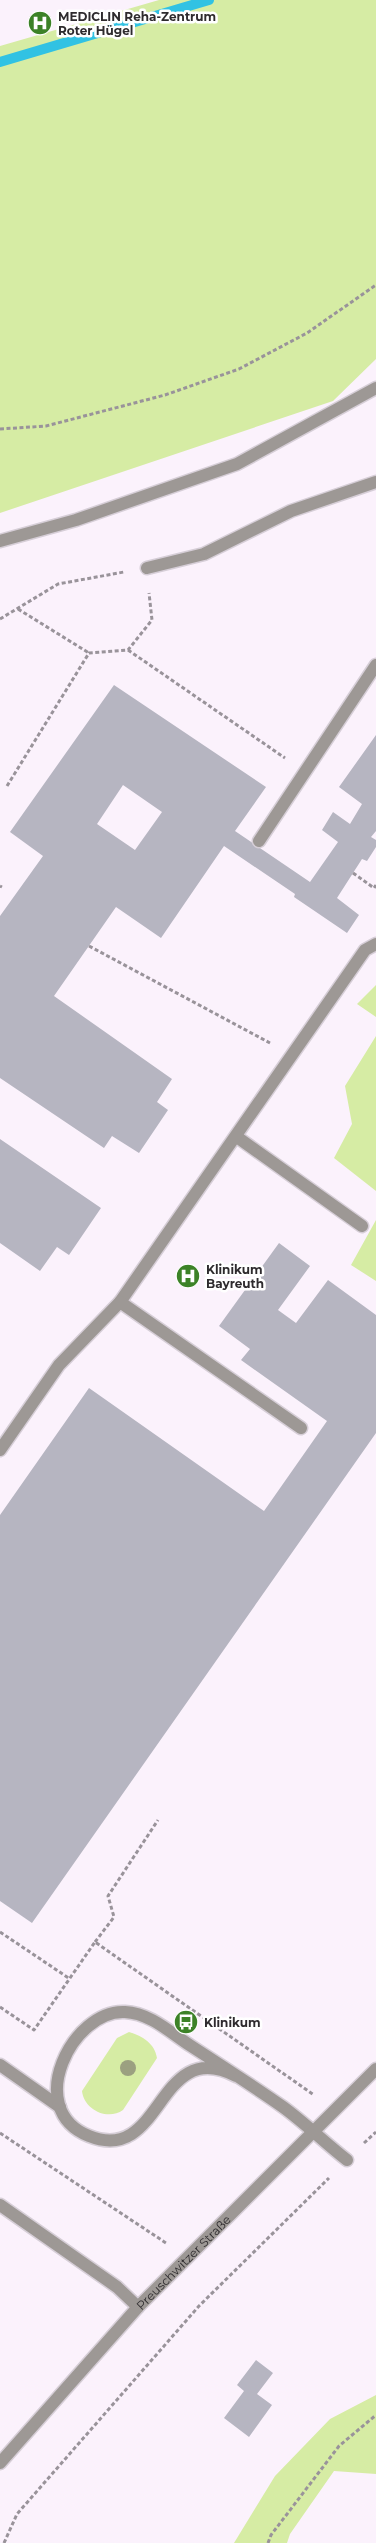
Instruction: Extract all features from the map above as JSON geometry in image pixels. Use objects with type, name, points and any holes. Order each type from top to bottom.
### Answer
[{"type":"street","points":[[0,541],[76,520],[237,464],[376,388]]},
{"type":"street","points":[[147,568],[204,554],[291,511],[376,482]]},
{"type":"street","points":[[259,841],[376,665]]},
{"type":"street","points":[[0,1450],[59,1365],[120,1302],[237,1137],[365,950],[376,944]]},
{"type":"street","points":[[237,1137],[362,1226]]},
{"type":"street","points":[[120,1302],[301,1428]]},
{"type":"street","points":[[236,2076],[212,2069],[184,2075],[170,2087],[146,2123],[133,2133],[117,2139],[99,2139],[78,2130],[65,2118],[60,2107],[56,2082],[62,2062],[83,2030],[98,2018],[116,2012],[144,2016],[236,2076],[286,2110],[347,2160]]},
{"type":"street","points":[[0,2065],[60,2107]]},
{"type":"street","name":"Preuschwitzer Straße","points":[[0,2463],[138,2307],[376,2069]]},
{"type":"street","points":[[0,2205],[117,2288],[138,2307]]},
{"type":"path","points":[[0,429],[46,426],[165,395],[239,368],[307,333],[376,285]]},
{"type":"path","points":[[0,619],[58,584],[147,568],[152,620],[128,650]]},
{"type":"path","points":[[18,609],[89,653],[128,650],[304,771]]},
{"type":"path","points":[[7,786],[89,653]]},
{"type":"path","points":[[354,873],[374,888],[376,886]]},
{"type":"path","points":[[89,946],[293,1055]]},
{"type":"path","points":[[95,1942],[114,1917],[108,1896],[158,1820]]},
{"type":"path","points":[[0,1932],[70,1979]]},
{"type":"path","points":[[0,2133],[186,2257]]},
{"type":"path","points":[[4,2543],[17,2514],[88,2432],[199,2306],[287,2219]]},
{"type":"path","points":[[268,2543],[271,2535],[339,2446],[376,2415]]},
{"type":"green space","points":[[159,0],[376,0],[376,359],[333,401],[0,513],[0,46]]},
{"type":"green space","points":[[376,985],[376,1017],[357,1004]]},
{"type":"green space","points":[[376,1036],[376,1191],[334,1158],[352,1124],[345,1086]]},
{"type":"green space","points":[[376,1220],[376,1281],[351,1265]]},
{"type":"green space","points":[[129,2032],[148,2041],[154,2049],[157,2058],[123,2110],[111,2114],[98,2112],[87,2104],[82,2091],[117,2038]]},
{"type":"green space","points":[[376,2395],[376,2474],[334,2471],[290,2534],[287,2543],[234,2543],[275,2476],[330,2419]]},
{"type":"building","points":[[114,685],[266,787],[235,831],[310,882],[338,842],[322,830],[333,812],[350,824],[362,804],[339,787],[376,735],[376,831],[371,837],[376,840],[376,847],[367,861],[362,859],[337,898],[359,915],[347,933],[294,897],[295,894],[224,846],[161,938],[116,907],[54,996],[172,1079],[157,1102],[168,1110],[139,1153],[112,1136],[104,1148],[0,1078],[0,916],[43,856],[10,832]],"holes":[[[123,785],[162,812],[135,850],[97,824]]]},
{"type":"building","points":[[0,1139],[101,1208],[69,1255],[57,1247],[40,1271],[0,1243]]},
{"type":"building","points":[[279,1243],[310,1266],[278,1310],[296,1323],[328,1280],[376,1315],[376,1433],[32,1923],[0,1901],[0,1515],[89,1388],[264,1511],[327,1421],[241,1360],[250,1349],[219,1326]]},
{"type":"building","points":[[256,2360],[273,2373],[257,2394],[272,2405],[249,2437],[224,2418],[244,2391],[237,2385]]},
{"type":"waterway","points":[[0,62],[209,0]]},
{"type":"place","name":"MEDICLIN Reha-Zentrum Roter Hügel","points":[[40,23]]},
{"type":"place","name":"Klinikum Bayreuth","points":[[188,1276]]},
{"type":"place","name":"Klinikum","points":[[186,2022]]}]
